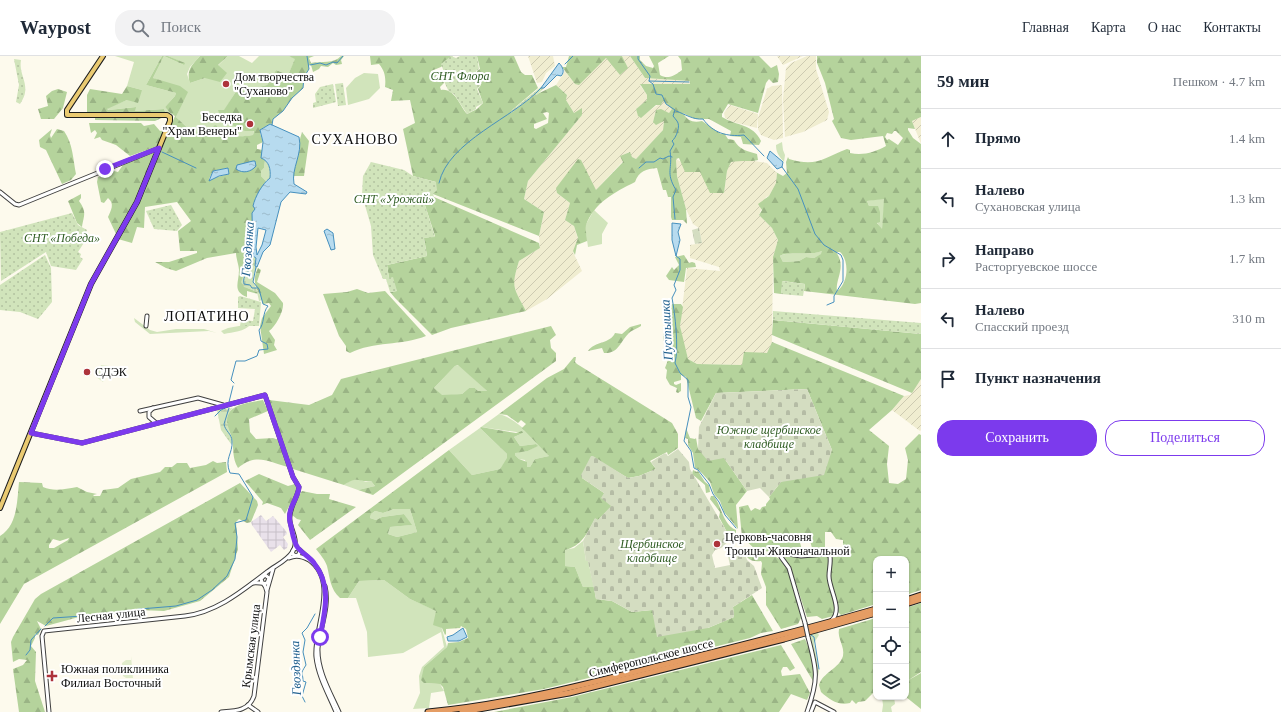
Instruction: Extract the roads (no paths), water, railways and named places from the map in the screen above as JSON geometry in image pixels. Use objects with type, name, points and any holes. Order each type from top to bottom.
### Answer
[{"type":"highway","points":[[909,599],[921,595]]},
{"type":"highway","points":[[909,603],[921,599]]},
{"type":"highway","name":"Симферопольское шоссе","points":[[428,712],[509,701],[568,689],[873,610]]},
{"type":"highway","name":"Симферопольское шоссе","points":[[462,712],[569,693],[784,639],[873,614]]},
{"type":"main road","points":[[0,508],[91,284],[137,202],[170,121],[168,115],[67,115],[67,110],[103,56]]},
{"type":"street","points":[[0,192],[17,205],[159,148]]},
{"type":"street","points":[[146,326],[147,316]]},
{"type":"street","points":[[31,433],[79,443],[265,395],[293,477],[299,487],[290,513],[290,521],[295,543],[299,549],[314,562],[319,570],[326,590],[326,606],[318,656],[328,691]]},
{"type":"street","points":[[140,411],[198,398],[217,405],[229,405]]},
{"type":"street","points":[[209,410],[212,406],[210,402]]},
{"type":"street","points":[[152,408],[149,412],[149,417],[151,421],[157,423]]},
{"type":"street","points":[[287,558],[293,550],[295,543]]},
{"type":"street","points":[[293,550],[299,549]]},
{"type":"street","points":[[253,583],[287,558],[300,554],[299,549]]},
{"type":"street","points":[[293,550],[295,555],[311,562],[318,571],[323,583],[324,601],[316,656],[337,712]]},
{"type":"street","points":[[807,712],[814,692],[817,677],[805,624],[789,568],[781,557],[782,553],[801,556],[826,554],[830,556],[829,576],[836,600],[836,611],[835,617],[830,622]]},
{"type":"street","points":[[267,592],[271,573],[276,566]]},
{"type":"street","points":[[262,576],[267,575],[269,580]]},
{"type":"street","name":"Крымская улица","points":[[221,712],[238,710],[248,705],[255,692],[267,592],[264,583],[261,580],[262,576]]},
{"type":"street","points":[[253,583],[264,583],[269,580]]},
{"type":"street","name":"Лесная улица","points":[[49,712],[42,636],[44,631],[193,615],[217,607],[253,583]]},
{"type":"street","points":[[836,611],[839,616],[848,617]]},
{"type":"street","points":[[811,712],[815,702],[834,712]]},
{"type":"street","points":[[248,705],[258,712]]},
{"type":"water","points":[[559,63],[563,70],[561,76],[557,75],[544,88],[541,88]]},
{"type":"water","points":[[270,124],[299,137],[300,143],[294,172],[294,184],[307,192],[306,194],[290,192],[281,202],[270,245],[263,252],[257,267],[255,266],[256,258],[253,256],[252,213],[255,209],[253,206],[259,191],[270,178],[268,163],[261,158],[263,142],[260,130]],"holes":[[[258,228],[266,230],[262,245],[257,255],[256,247]]]},
{"type":"water","points":[[770,151],[783,162],[782,167],[777,169],[767,158]]},
{"type":"water","points":[[255,161],[256,166],[252,170],[244,172],[236,169],[237,165]]},
{"type":"water","points":[[228,168],[229,174],[219,176],[209,181],[213,171]]},
{"type":"water","points":[[672,223],[681,224],[678,232],[680,240],[676,256],[672,240]]},
{"type":"water","points":[[327,229],[333,233],[335,249],[331,250],[324,231]]},
{"type":"water","points":[[463,628],[467,637],[459,641],[448,641],[447,637]]},
{"type":"waterway","name":"Гвоздянка","points":[[272,125],[273,119],[283,111],[292,98],[303,88],[304,77],[309,69],[307,56]]},
{"type":"waterway","name":"Гвоздянка","points":[[310,65],[320,63],[326,65],[333,62],[337,63],[343,56]]},
{"type":"waterway","points":[[565,64],[573,56]]},
{"type":"waterway","name":"Пустышка","points":[[638,56],[638,59],[650,76],[649,81],[653,84],[656,94],[662,95],[666,104],[675,110],[673,116],[678,123],[678,132],[672,141],[674,144],[670,151],[670,174],[676,190],[673,197],[675,219]]},
{"type":"waterway","points":[[649,81],[689,82]]},
{"type":"waterway","points":[[439,183],[445,168],[468,142],[515,110],[541,88]]},
{"type":"waterway","points":[[676,111],[692,118],[703,119],[711,128],[726,135],[744,135],[764,156]]},
{"type":"waterway","points":[[162,152],[196,168]]},
{"type":"waterway","points":[[639,168],[646,162],[654,162],[660,158],[663,159],[669,156],[672,157]]},
{"type":"waterway","points":[[782,167],[798,189],[815,234],[824,245],[841,255],[843,260],[843,281],[834,296],[834,302],[827,305]]},
{"type":"waterway","points":[[253,256],[250,268],[244,278],[244,284],[250,285],[252,288],[257,288]]},
{"type":"waterway","name":"Пустышка","points":[[676,256],[680,259],[680,270],[674,285],[676,290],[672,298],[677,340],[675,363],[680,373],[688,380],[688,397],[691,407],[684,441],[691,451],[694,468],[698,470],[709,484],[725,515],[736,528]]},
{"type":"waterway","name":"Гвоздянка","points":[[234,383],[231,380],[236,361],[245,361],[257,356],[259,350],[268,349],[267,344],[261,341],[259,330],[268,306],[263,304],[259,289],[253,282],[256,267]]},
{"type":"waterway","name":"Гвоздянка","points":[[229,402],[233,386]]},
{"type":"waterway","name":"Гвоздянка","points":[[215,416],[221,410],[228,407]]},
{"type":"waterway","points":[[45,626],[53,618],[112,614],[140,609],[176,606],[197,600],[212,590],[227,576],[235,559],[237,537],[235,523],[246,520],[253,497],[239,474],[230,473],[228,468],[232,441],[231,436],[224,424],[229,408]]},
{"type":"waterway","name":"Гвоздянка","points":[[305,702],[302,696],[306,682],[303,681],[302,673],[306,665],[303,652],[305,640],[302,633],[307,628],[315,614]]},
{"type":"waterway","points":[[26,655],[30,650],[31,640],[41,629]]},
{"type":"waterway","points":[[811,635],[814,637],[819,669]]},
{"type":"place","name":"Дом творчества \"Суханово\"","points":[[226,84]]},
{"type":"place","name":"Беседка \"Храм Венеры\"","points":[[250,124]]},
{"type":"place","name":"СДЭК","points":[[87,372]]},
{"type":"place","name":"Церковь-часовня Троицы Живоначальной","points":[[717,544]]},
{"type":"place","name":"Южная поликлиника Филиал Восточный","points":[[52,676]]},
{"type":"district","name":"СУХАНОВО","points":[[355,139]]},
{"type":"district","name":"ЛОПАТИНО","points":[[207,316]]},
{"type":"park label","name":"СНТ Флора","points":[[460,76]]},
{"type":"park label","name":"СНТ «Урожай»","points":[[394,199]]},
{"type":"park label","name":"СНТ «Победа»","points":[[62,238]]},
{"type":"park label","name":"Южное щербинское кладбище","points":[[769,437]]},
{"type":"park label","name":"Щербинское кладбище","points":[[652,551]]}]
